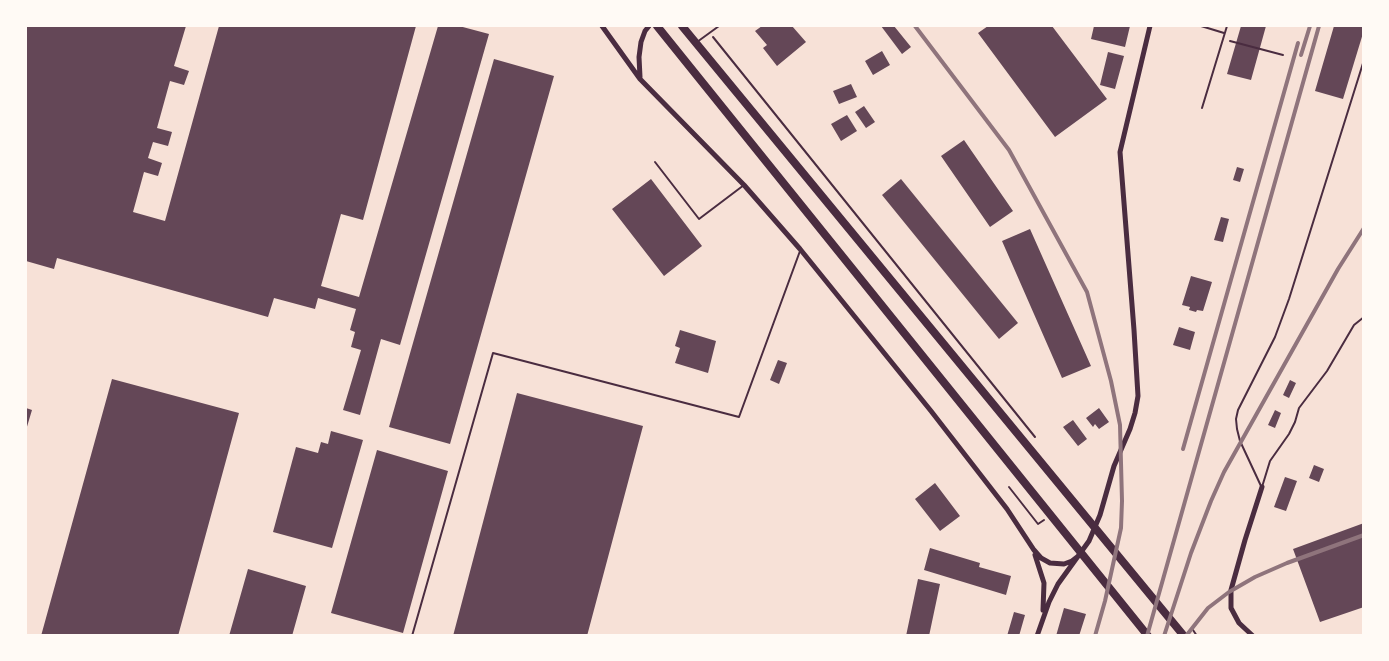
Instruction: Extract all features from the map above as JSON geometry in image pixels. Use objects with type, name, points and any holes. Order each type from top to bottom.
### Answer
[{"type":"main road","points":[[657,26],[1148,636]]},
{"type":"main road","points":[[682,26],[1184,636]]},
{"type":"street","points":[[602,26],[640,79],[744,185],[801,249],[938,420],[1007,509],[1041,558],[1050,563],[1064,564],[1081,554]]},
{"type":"street","points":[[640,79],[641,42],[645,31],[650,26]]},
{"type":"street","points":[[1037,636],[1058,584],[1089,541],[1100,515],[1113,466],[1135,413],[1138,396],[1120,152],[1150,26]]},
{"type":"street","points":[[1253,636],[1239,623],[1231,608],[1231,590],[1262,487]]},
{"type":"street","points":[[1034,550],[1044,583],[1042,619]]},
{"type":"lane","points":[[697,42],[719,26]]},
{"type":"lane","points":[[1201,26],[1225,33]]},
{"type":"lane","points":[[1202,108],[1227,26]]},
{"type":"lane","points":[[1262,487],[1240,441],[1236,419],[1275,337],[1289,299],[1364,60]]},
{"type":"lane","points":[[655,162],[699,219],[744,185]]},
{"type":"lane","points":[[412,636],[493,353],[739,417],[801,249]]},
{"type":"lane","points":[[1262,487],[1270,460],[1289,435],[1299,408],[1327,371],[1354,325],[1364,317]]},
{"type":"path","points":[[710,33],[1039,442]]},
{"type":"path","points":[[1223,39],[1283,55]]},
{"type":"path","points":[[1009,487],[1038,524]]},
{"type":"building","points":[[26,26],[186,26],[174,66],[189,71],[184,85],[170,81],[157,128],[172,132],[168,146],[153,142],[148,158],[162,163],[158,176],[144,172],[133,212],[165,221],[219,26],[416,26],[363,220],[341,214],[321,286],[359,297],[438,26],[459,26],[489,34],[400,345],[381,339],[360,415],[343,410],[361,350],[351,347],[355,332],[350,330],[356,309],[318,298],[315,309],[274,298],[268,317],[57,258],[54,269],[26,261]]},
{"type":"building","points":[[762,26],[792,26],[806,42],[777,66],[763,48],[767,45],[755,31]]},
{"type":"building","points":[[881,26],[894,26],[911,47],[902,54]]},
{"type":"building","points":[[988,26],[1052,26],[1107,99],[1055,137],[978,33]]},
{"type":"building","points":[[1094,26],[1130,26],[1125,47],[1091,39]]},
{"type":"building","points":[[1241,26],[1266,26],[1251,80],[1227,74]]},
{"type":"building","points":[[1334,26],[1364,26],[1343,99],[1315,91]]},
{"type":"building","points":[[882,51],[890,65],[873,75],[865,61]]},
{"type":"building","points":[[1108,52],[1124,56],[1115,89],[1100,85]]},
{"type":"building","points":[[494,59],[554,76],[450,444],[389,427]]},
{"type":"building","points":[[851,84],[857,97],[839,104],[833,91]]},
{"type":"building","points":[[864,106],[875,122],[866,128],[855,112]]},
{"type":"building","points":[[847,115],[857,131],[841,141],[831,124]]},
{"type":"building","points":[[964,140],[1013,211],[990,227],[941,156]]},
{"type":"building","points":[[1237,167],[1244,169],[1240,182],[1233,180]]},
{"type":"building","points":[[651,179],[702,246],[664,276],[612,209]]},
{"type":"building","points":[[901,179],[1018,323],[999,339],[882,195]]},
{"type":"building","points":[[1221,217],[1229,219],[1223,242],[1214,240]]},
{"type":"building","points":[[1030,229],[1091,366],[1062,378],[1002,241]]},
{"type":"building","points":[[1191,276],[1212,282],[1203,311],[1189,310],[1190,307],[1182,305]]},
{"type":"building","points":[[1179,327],[1195,332],[1190,350],[1173,345]]},
{"type":"building","points":[[680,330],[716,341],[708,373],[675,363],[680,348],[675,346]]},
{"type":"building","points":[[778,360],[787,363],[779,384],[770,380]]},
{"type":"building","points":[[112,379],[239,413],[178,636],[41,636]]},
{"type":"building","points":[[1290,380],[1296,383],[1289,398],[1283,395]]},
{"type":"building","points":[[517,393],[643,426],[587,636],[453,636]]},
{"type":"building","points":[[26,408],[32,410],[26,430]]},
{"type":"building","points":[[1099,408],[1109,422],[1099,429],[1095,424],[1093,427],[1086,418]]},
{"type":"building","points":[[1275,410],[1281,413],[1275,428],[1268,425]]},
{"type":"building","points":[[1073,420],[1087,439],[1078,446],[1063,427]]},
{"type":"building","points":[[331,431],[363,440],[332,548],[273,532],[296,447],[318,453],[321,442],[328,444]]},
{"type":"building","points":[[377,450],[448,471],[403,633],[331,613]]},
{"type":"building","points":[[1314,465],[1324,469],[1319,482],[1309,478]]},
{"type":"building","points":[[1285,477],[1297,481],[1286,511],[1274,507]]},
{"type":"building","points":[[935,483],[960,516],[940,531],[915,499]]},
{"type":"building","points":[[1364,523],[1364,607],[1320,622],[1293,549]]},
{"type":"building","points":[[930,548],[980,563],[979,567],[1011,576],[1006,595],[924,570]]},
{"type":"building","points":[[248,569],[306,586],[292,636],[229,636]]},
{"type":"building","points":[[918,579],[940,584],[929,636],[906,636]]},
{"type":"building","points":[[1064,608],[1086,614],[1079,636],[1056,636]]},
{"type":"building","points":[[1014,612],[1025,615],[1019,636],[1007,636]]},
{"type":"railway","points":[[915,26],[1009,150],[1087,292],[1111,381],[1120,425],[1122,501],[1121,528],[1095,636]]},
{"type":"railway","points":[[1301,55],[1310,26]]},
{"type":"railway","points":[[1147,636],[1319,26]]},
{"type":"railway","points":[[1183,449],[1298,43]]},
{"type":"railway","points":[[1164,636],[1191,553],[1224,472],[1338,269],[1364,228]]},
{"type":"railway","points":[[1186,636],[1208,608],[1255,577],[1364,535]]}]
